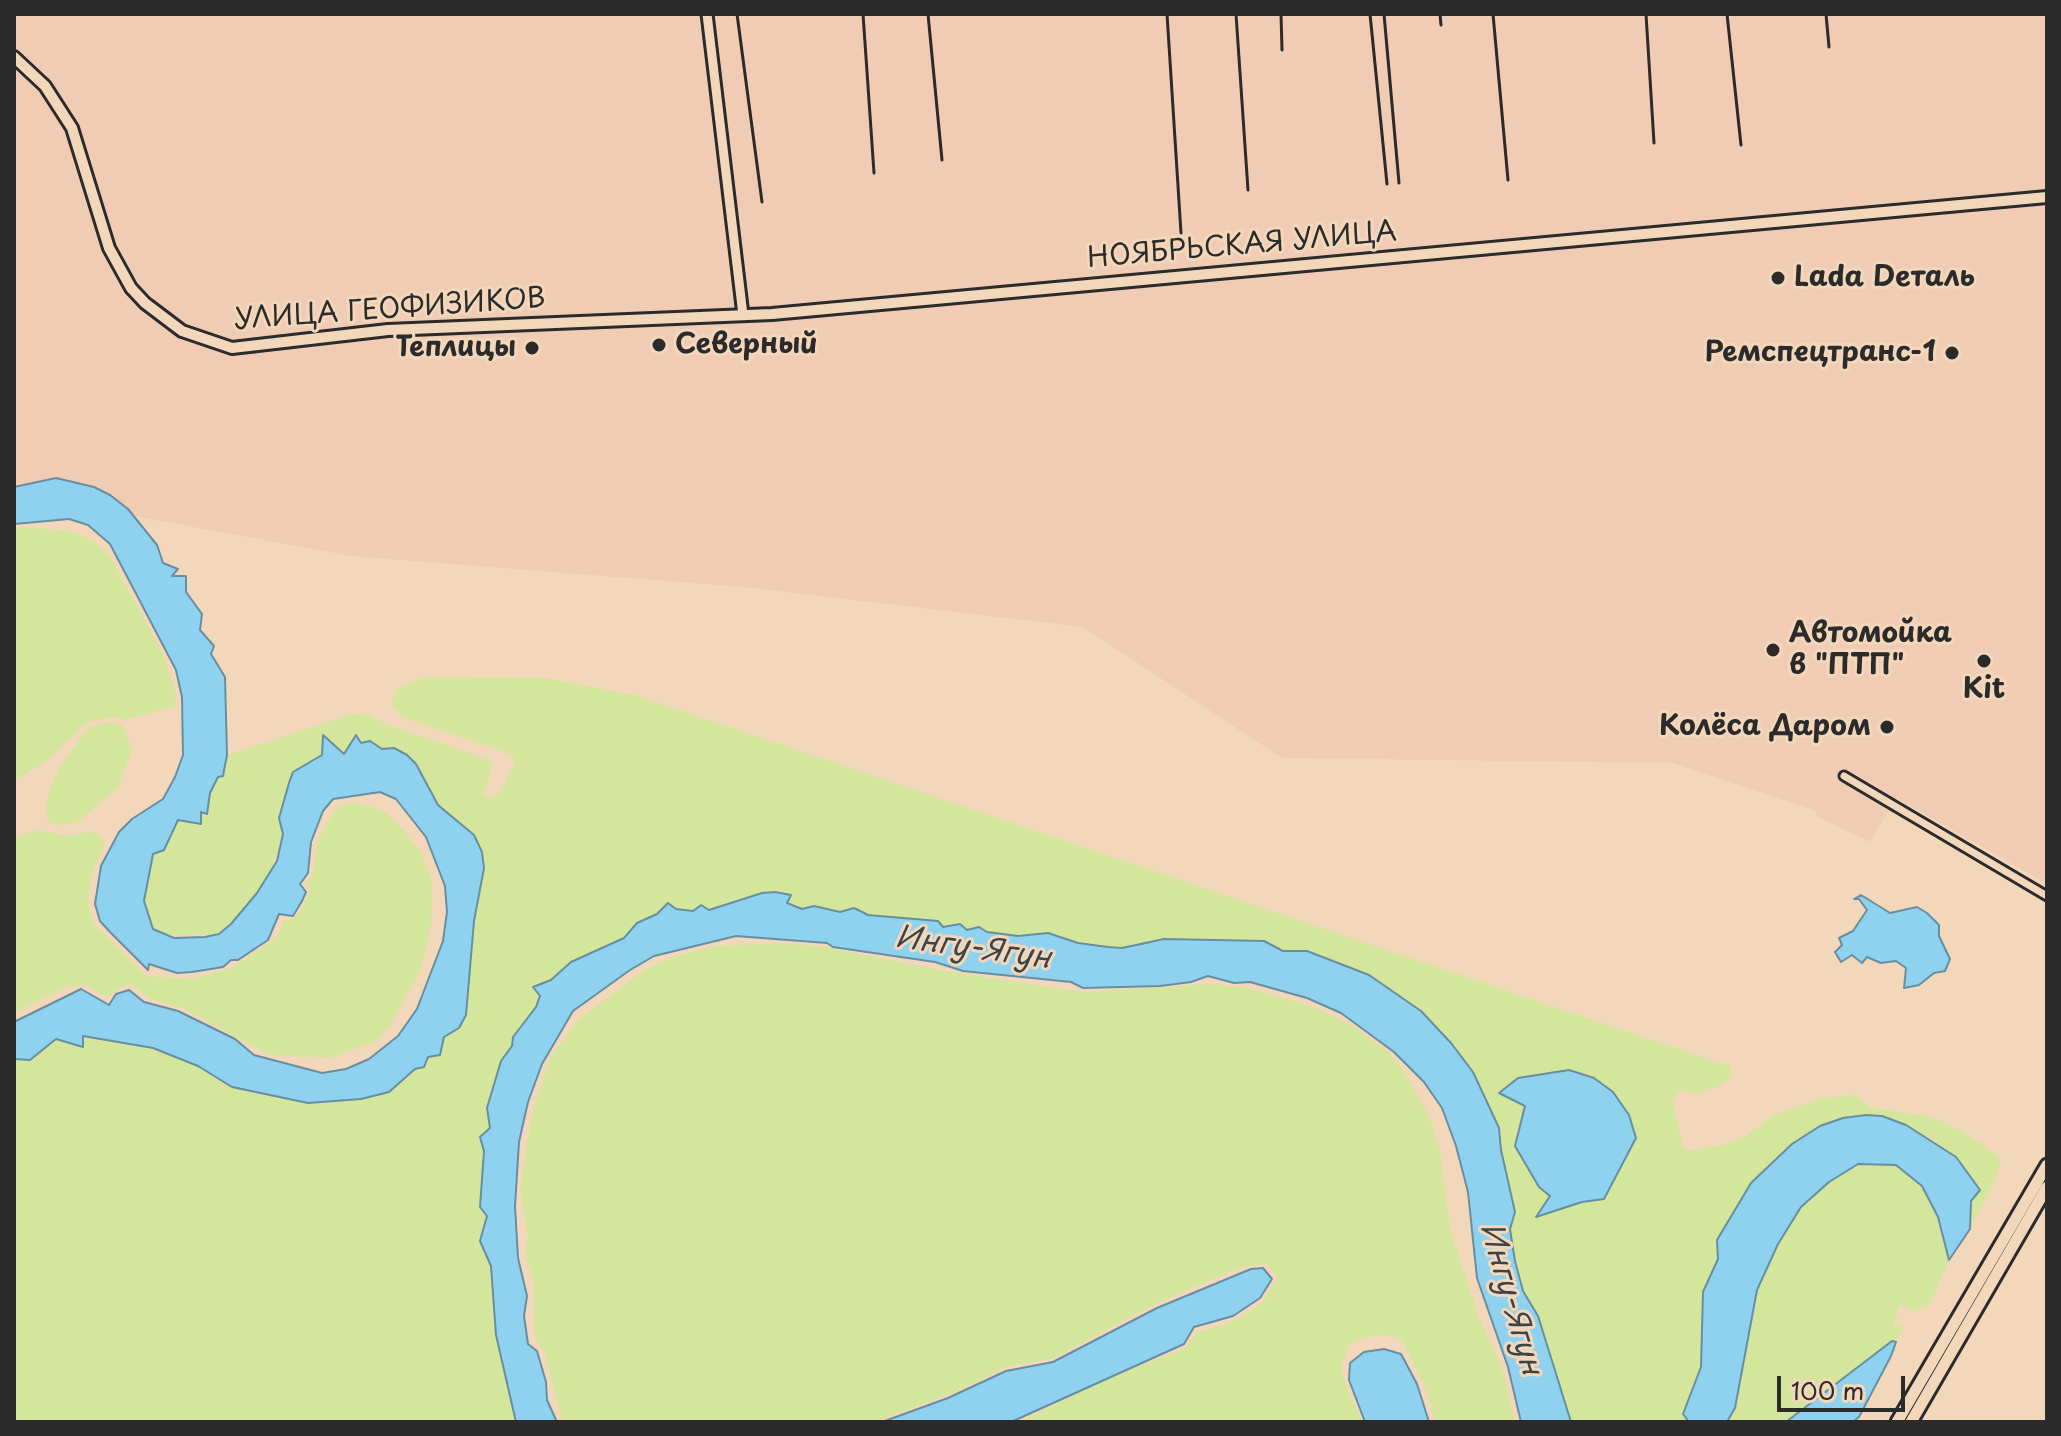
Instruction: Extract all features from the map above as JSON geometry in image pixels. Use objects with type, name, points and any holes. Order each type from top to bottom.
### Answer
[{"type":"main road","name":"УЛИЦА ГЕОФИЗИКОВ","points":[[14,57],[45,86],[72,128],[118,269],[145,303],[201,340],[232,348],[250,348],[388,330],[743,315]]},
{"type":"main road","name":"НОЯБРЬСКАЯ УЛИЦА","points":[[743,315],[2047,197]]},
{"type":"main road","points":[[1897,1422],[2047,1165]]},
{"type":"main road","points":[[1911,1422],[2047,1187]]},
{"type":"street","points":[[707,14],[743,315]]},
{"type":"street","points":[[1844,776],[2047,896]]},
{"type":"shaded area","points":[[14,14],[2047,14],[2047,884],[1896,798],[1870,842],[1816,816],[1817,811],[1673,763],[1282,758],[1083,627],[743,587],[351,556],[14,494]]},
{"type":"green space","points":[[14,529],[70,531],[94,541],[110,556],[162,652],[175,688],[176,706],[124,720],[114,717],[87,722],[47,761],[14,780]]},
{"type":"green space","points":[[427,677],[545,678],[635,695],[1729,1066],[1732,1078],[1720,1086],[1697,1093],[1681,1090],[1672,1100],[1684,1151],[1723,1145],[1747,1136],[1772,1116],[1821,1098],[1856,1095],[1871,1108],[1934,1117],[1964,1132],[2001,1158],[1997,1176],[1970,1229],[1971,1201],[1934,1140],[1882,1116],[1843,1118],[1820,1126],[1792,1144],[1717,1240],[1718,1259],[1703,1292],[1701,1367],[1683,1413],[1689,1422],[1571,1422],[1538,1316],[1523,1291],[1515,1261],[1510,1229],[1515,1212],[1499,1128],[1473,1072],[1451,1043],[1421,1011],[1369,976],[1307,951],[1283,951],[1264,941],[1164,939],[1122,948],[1078,943],[1048,933],[1018,936],[943,927],[938,921],[868,915],[854,908],[840,912],[814,906],[802,909],[787,903],[790,895],[762,893],[708,910],[676,909],[668,903],[657,914],[637,923],[624,938],[571,962],[551,980],[534,987],[540,996],[536,1007],[513,1037],[513,1047],[501,1061],[493,1088],[490,1128],[480,1137],[484,1151],[480,1207],[487,1216],[480,1241],[491,1266],[496,1335],[516,1422],[14,1422],[14,1059],[30,1060],[56,1039],[83,1046],[82,1036],[138,1044],[198,1066],[232,1087],[322,1104],[389,1092],[407,1079],[444,1037],[459,1028],[466,1015],[474,921],[484,868],[474,835],[437,805],[416,764],[394,749],[382,749],[370,741],[361,743],[356,735],[345,755],[324,737],[322,755],[293,772],[280,817],[283,834],[272,871],[231,925],[219,934],[163,936],[153,928],[144,901],[153,854],[164,850],[178,820],[187,823],[200,811],[207,813],[210,793],[227,755],[349,715],[366,713],[388,725],[485,758],[493,764],[483,794],[487,798],[499,794],[515,762],[511,754],[402,717],[391,702],[398,688]],"holes":[[[1569,1070],[1635,1138],[1604,1199],[1582,1202],[1538,1217],[1550,1196],[1539,1187],[1515,1146],[1525,1106],[1500,1092],[1518,1078]]]},
{"type":"green space","points":[[108,722],[122,725],[132,749],[117,789],[80,820],[66,825],[52,824],[46,817],[48,794],[59,768],[89,727]]},
{"type":"green space","points":[[349,802],[380,809],[396,821],[420,851],[432,880],[432,920],[420,972],[387,1030],[376,1041],[330,1058],[270,1055],[182,1008],[152,1000],[131,984],[118,988],[108,998],[86,985],[69,986],[14,1013],[14,837],[38,830],[70,836],[93,831],[105,841],[90,880],[88,904],[94,924],[146,976],[190,979],[229,969],[261,949],[278,935],[284,920],[289,921],[299,913],[310,892],[307,884],[314,869],[317,842],[335,809]]},
{"type":"green space","points":[[780,943],[820,946],[946,971],[1083,992],[1213,984],[1249,988],[1317,1008],[1353,1026],[1388,1052],[1405,1072],[1428,1114],[1440,1150],[1450,1230],[1479,1318],[1502,1368],[1515,1422],[1435,1422],[1427,1393],[1404,1344],[1399,1338],[1384,1335],[1364,1337],[1348,1346],[1342,1367],[1345,1383],[1362,1422],[1018,1422],[1109,1378],[1185,1348],[1197,1332],[1234,1321],[1262,1303],[1278,1277],[1267,1264],[1244,1266],[1157,1303],[1052,1359],[1009,1366],[953,1393],[874,1422],[563,1422],[545,1355],[533,1333],[535,1287],[525,1255],[528,1236],[520,1190],[532,1113],[551,1056],[579,1019],[646,969],[675,956],[715,946]]},
{"type":"green space","points":[[1858,1164],[1896,1165],[1922,1186],[1938,1217],[1949,1260],[1930,1304],[1914,1311],[1899,1305],[1894,1327],[1904,1325],[1896,1342],[1892,1341],[1786,1422],[1727,1422],[1735,1408],[1757,1290],[1778,1244],[1801,1207],[1829,1182]]},
{"type":"water","points":[[56,478],[94,487],[110,495],[128,509],[157,545],[163,563],[178,569],[172,576],[186,576],[186,592],[202,614],[200,630],[214,646],[211,654],[225,677],[227,755],[223,776],[218,777],[210,793],[207,814],[201,812],[201,824],[178,820],[164,850],[153,854],[144,901],[153,929],[174,938],[205,937],[219,934],[231,924],[257,893],[277,861],[283,834],[279,818],[293,772],[322,755],[323,735],[344,754],[356,735],[361,743],[370,741],[382,749],[394,748],[407,755],[416,764],[438,805],[474,835],[482,852],[484,868],[474,921],[466,1015],[459,1028],[444,1037],[440,1055],[428,1057],[424,1067],[415,1069],[389,1092],[361,1099],[308,1103],[232,1087],[198,1066],[153,1048],[83,1036],[83,1047],[56,1039],[30,1060],[14,1059],[14,1022],[81,989],[109,1005],[116,994],[129,990],[144,1002],[178,1011],[235,1039],[254,1055],[322,1073],[346,1069],[369,1059],[398,1036],[417,1009],[443,941],[447,912],[445,886],[426,837],[396,799],[380,792],[333,799],[323,811],[311,842],[308,873],[300,884],[306,892],[293,916],[279,914],[268,940],[223,967],[177,973],[149,964],[148,970],[100,921],[95,904],[101,866],[119,832],[132,819],[163,799],[175,777],[183,755],[182,697],[176,670],[110,544],[88,525],[69,519],[14,524],[14,487]]},
{"type":"water","name":"Ингу-Ягун","points":[[762,893],[791,895],[787,903],[802,909],[814,906],[840,912],[854,908],[868,915],[938,921],[943,927],[960,924],[967,930],[979,927],[987,932],[1018,936],[1048,933],[1078,943],[1108,947],[1122,948],[1164,939],[1264,941],[1283,951],[1307,951],[1369,975],[1421,1011],[1451,1043],[1473,1072],[1499,1128],[1515,1212],[1510,1229],[1515,1261],[1523,1291],[1538,1316],[1571,1422],[1521,1422],[1508,1367],[1477,1278],[1468,1192],[1442,1108],[1424,1082],[1394,1052],[1341,1013],[1307,998],[1250,982],[1234,983],[1208,976],[1191,982],[1160,986],[1083,988],[1071,982],[963,971],[935,962],[833,947],[827,943],[736,936],[654,956],[630,970],[573,1011],[542,1064],[528,1102],[519,1142],[515,1206],[518,1258],[527,1296],[524,1316],[528,1344],[537,1351],[546,1382],[547,1400],[557,1422],[516,1422],[496,1335],[491,1266],[480,1241],[487,1216],[480,1207],[484,1151],[480,1137],[490,1128],[487,1108],[501,1061],[540,996],[533,987],[551,980],[571,962],[624,938],[637,923],[657,914],[668,903],[676,909],[693,911],[701,905],[709,910]]},
{"type":"water","points":[[1861,895],[1890,913],[1917,907],[1927,913],[1939,925],[1939,936],[1950,959],[1945,971],[1934,973],[1919,985],[1904,988],[1906,968],[1896,961],[1881,963],[1867,957],[1862,963],[1852,955],[1841,962],[1835,952],[1842,945],[1839,938],[1853,931],[1867,910],[1859,899],[1854,899]]},
{"type":"water","points":[[1569,1070],[1594,1078],[1613,1092],[1629,1115],[1636,1138],[1604,1199],[1582,1202],[1536,1217],[1550,1196],[1539,1187],[1515,1146],[1525,1106],[1499,1093],[1518,1078]]},
{"type":"water","points":[[1882,1116],[1906,1125],[1956,1157],[1980,1190],[1971,1201],[1970,1229],[1949,1260],[1938,1217],[1922,1186],[1896,1165],[1858,1164],[1829,1182],[1801,1207],[1778,1244],[1757,1290],[1735,1408],[1727,1422],[1689,1422],[1683,1414],[1701,1367],[1703,1292],[1718,1259],[1717,1240],[1751,1183],[1792,1144],[1820,1126],[1843,1118]]},
{"type":"water","points":[[1263,1268],[1272,1279],[1260,1298],[1233,1316],[1194,1327],[1184,1344],[1011,1422],[882,1422],[948,1398],[1006,1371],[1053,1362],[1157,1308],[1251,1269]]},
{"type":"water","points":[[1892,1341],[1896,1342],[1891,1356],[1859,1417],[1853,1422],[1786,1422]]},
{"type":"water","points":[[1384,1349],[1401,1354],[1417,1384],[1429,1422],[1365,1422],[1349,1380],[1350,1363],[1364,1352]]},
{"type":"railway","points":[[737,14],[762,202]]},
{"type":"railway","points":[[863,14],[874,173]]},
{"type":"railway","points":[[928,14],[942,160]]},
{"type":"railway","points":[[1167,14],[1181,233]]},
{"type":"railway","points":[[1236,14],[1248,190]]},
{"type":"railway","points":[[1281,14],[1282,50]]},
{"type":"railway","points":[[1370,14],[1387,184]]},
{"type":"railway","points":[[1384,14],[1399,183]]},
{"type":"railway","points":[[1440,14],[1441,25]]},
{"type":"railway","points":[[1493,14],[1508,180]]},
{"type":"railway","points":[[1646,14],[1654,143]]},
{"type":"railway","points":[[1727,14],[1741,145]]},
{"type":"railway","points":[[1826,14],[1829,47]]},
{"type":"place","name":"Lada Dеталь","points":[[1778,278]]},
{"type":"place","name":"Северный","points":[[659,345]]},
{"type":"place","name":"Теплицы","points":[[532,348]]},
{"type":"place","name":"Ремспецтранс-1","points":[[1952,353]]},
{"type":"place","name":"Автомойка в \"ПТП\"","points":[[1773,650]]},
{"type":"place","name":"Kit","points":[[1984,661]]},
{"type":"place","name":"Колёса Даром","points":[[1887,727]]}]
